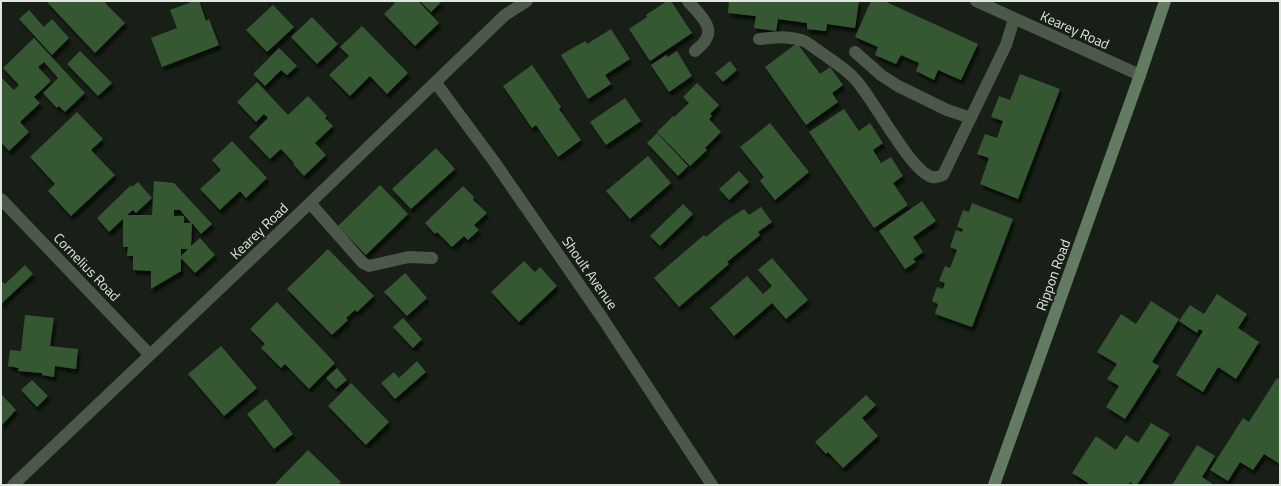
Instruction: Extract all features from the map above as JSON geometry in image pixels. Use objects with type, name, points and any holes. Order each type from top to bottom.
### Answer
[{"type":"street","name":"Kearey Road","points":[[13,485],[436,83],[505,15],[527,1]]},
{"type":"street","points":[[688,1],[708,27],[707,38],[695,51]]},
{"type":"street","name":"Kearey Road","points":[[976,1],[1140,75]]},
{"type":"street","name":"Rippon Road","points":[[994,485],[1165,1]]},
{"type":"street","points":[[759,39],[787,37],[805,41],[844,69],[865,93],[913,162],[930,177],[938,178],[943,175],[1006,45],[1014,19]]},
{"type":"street","points":[[855,52],[881,75],[898,86],[947,110],[970,118]]},
{"type":"street","name":"Shoult Avenue","points":[[436,83],[493,160],[605,322],[712,485]]},
{"type":"street","name":"Cornelius Road","points":[[1,199],[150,355]]},
{"type":"street","points":[[310,203],[363,263],[369,266],[409,257],[432,258]]},
{"type":"building","points":[[107,1],[105,3],[125,23],[95,53],[47,2]]},
{"type":"building","points":[[194,1],[199,1],[206,21],[209,19],[219,45],[162,67],[151,38],[177,28],[170,10]]},
{"type":"building","points":[[393,1],[418,1],[439,23],[415,46],[384,14],[395,3]]},
{"type":"building","points":[[420,1],[442,1],[431,12]]},
{"type":"building","points":[[667,1],[671,1],[692,33],[650,61],[629,29]]},
{"type":"building","points":[[729,1],[859,1],[855,28],[827,24],[826,31],[807,29],[807,23],[778,19],[776,31],[754,28],[756,16],[728,13]]},
{"type":"building","points":[[871,1],[884,1],[978,44],[961,80],[938,70],[934,80],[916,71],[919,63],[901,55],[896,64],[875,55],[878,47],[855,37]]},
{"type":"building","points":[[273,5],[294,27],[267,52],[246,30]]},
{"type":"building","points":[[29,10],[44,27],[52,19],[69,38],[52,55],[19,19]]},
{"type":"building","points":[[312,17],[338,44],[317,64],[291,37]]},
{"type":"building","points":[[362,26],[408,73],[387,94],[370,76],[350,96],[329,75],[349,56],[340,47]]},
{"type":"building","points":[[611,29],[630,59],[605,75],[611,84],[588,99],[561,55],[585,41],[587,44]]},
{"type":"building","points":[[34,38],[85,93],[65,112],[59,106],[57,108],[43,93],[58,78],[44,62],[38,67],[51,81],[34,97],[40,103],[20,122],[29,132],[9,151],[1,142],[1,77],[14,90],[19,85],[3,68]]},
{"type":"building","points":[[797,43],[820,74],[830,67],[843,85],[832,93],[838,102],[806,125],[765,67]]},
{"type":"building","points":[[279,48],[297,66],[287,75],[281,70],[265,86],[253,74]]},
{"type":"building","points":[[80,51],[112,83],[98,96],[67,64]]},
{"type":"building","points":[[677,51],[692,76],[669,92],[651,65],[666,55],[668,57]]},
{"type":"building","points":[[730,61],[737,70],[723,82],[715,73]]},
{"type":"building","points":[[532,65],[561,107],[559,109],[581,140],[558,157],[536,125],[532,128],[503,86]]},
{"type":"building","points":[[1020,74],[1060,89],[1018,199],[980,184],[989,158],[977,154],[985,134],[997,138],[1003,121],[991,117],[999,96],[1010,100]]},
{"type":"building","points":[[257,82],[288,115],[308,96],[327,116],[325,118],[333,126],[315,143],[326,155],[304,176],[281,149],[270,159],[249,137],[268,118],[264,114],[256,122],[237,102]]},
{"type":"building","points":[[697,83],[719,105],[710,114],[712,116],[709,119],[721,132],[705,148],[707,150],[690,166],[657,132],[689,103],[683,97]]},
{"type":"building","points":[[625,98],[641,121],[606,145],[590,122]]},
{"type":"building","points":[[844,109],[859,131],[870,123],[883,143],[873,150],[881,163],[891,157],[903,176],[893,183],[908,205],[874,228],[809,132]]},
{"type":"building","points":[[77,112],[103,139],[91,150],[115,175],[71,216],[48,191],[55,184],[30,157]]},
{"type":"building","points":[[770,123],[809,172],[775,200],[760,181],[764,177],[740,147]]},
{"type":"building","points":[[657,133],[688,166],[678,176],[647,143]]},
{"type":"building","points":[[232,141],[267,178],[246,198],[240,191],[220,210],[200,189],[221,170],[212,160]]},
{"type":"building","points":[[436,148],[455,169],[411,209],[392,189]]},
{"type":"building","points":[[648,156],[671,183],[630,219],[606,191]]},
{"type":"building","points":[[739,171],[749,182],[729,200],[719,189]]},
{"type":"building","points":[[154,181],[174,183],[212,224],[201,234],[192,223],[191,246],[200,238],[215,255],[195,273],[181,258],[181,271],[151,289],[151,271],[133,270],[133,256],[127,256],[128,247],[123,247],[123,219],[109,232],[97,218],[131,185],[132,187],[138,182],[152,198],[136,213],[133,210],[127,215],[152,215]],"holes":[[[174,210],[180,210],[191,223],[184,223],[184,216],[174,216]],[[181,249],[188,249],[181,256]]]},
{"type":"building","points":[[380,185],[408,214],[366,255],[338,226]]},
{"type":"building","points":[[463,186],[474,197],[473,200],[487,213],[474,225],[479,230],[468,240],[464,236],[452,247],[437,232],[435,234],[425,223]]},
{"type":"building","points":[[922,201],[936,221],[913,237],[923,252],[913,259],[916,262],[905,269],[879,231]]},
{"type":"building","points":[[972,203],[1013,219],[972,327],[935,314],[938,304],[932,301],[937,287],[943,289],[945,283],[939,281],[945,266],[950,268],[957,250],[950,247],[956,230],[962,232],[963,229],[957,227],[963,210],[969,212]]},
{"type":"building","points":[[683,204],[693,214],[660,246],[650,236]]},
{"type":"building","points":[[761,207],[772,222],[758,232],[760,235],[727,262],[729,264],[679,307],[654,278],[704,235],[706,237],[724,222],[744,209],[749,215]]},
{"type":"building","points":[[328,249],[374,296],[357,312],[355,310],[346,318],[348,320],[332,335],[287,289]]},
{"type":"building","points":[[772,258],[808,300],[786,319],[772,303],[734,336],[710,308],[747,276],[763,294],[772,286],[758,270]]},
{"type":"building","points":[[524,261],[535,272],[540,267],[557,286],[519,322],[491,292]]},
{"type":"building","points":[[25,265],[33,274],[1,304],[1,284],[3,282],[5,284]]},
{"type":"building","points":[[405,273],[427,298],[407,316],[384,292]]},
{"type":"building","points":[[1217,294],[1247,314],[1238,328],[1259,342],[1236,379],[1218,367],[1203,392],[1176,375],[1203,331],[1199,329],[1197,333],[1179,321],[1190,305],[1204,314]]},
{"type":"building","points":[[1151,301],[1179,319],[1152,362],[1159,366],[1125,419],[1106,407],[1119,386],[1107,379],[1117,364],[1097,352],[1121,314],[1136,324]]},
{"type":"building","points":[[277,302],[335,363],[309,389],[285,364],[281,368],[261,348],[265,344],[250,329]]},
{"type":"building","points":[[25,315],[54,318],[50,346],[78,349],[76,369],[55,366],[54,377],[42,375],[42,373],[18,371],[19,368],[8,366],[10,350],[21,351]]},
{"type":"building","points":[[403,318],[422,339],[413,348],[393,327]]},
{"type":"building","points":[[221,346],[257,388],[224,416],[188,374]]},
{"type":"building","points":[[417,361],[426,372],[395,399],[381,383],[394,372],[399,378]]},
{"type":"building","points":[[337,368],[347,380],[336,389],[326,378]]},
{"type":"building","points":[[1277,378],[1280,380],[1280,464],[1264,454],[1253,470],[1240,462],[1228,481],[1210,470],[1243,418],[1249,422]]},
{"type":"building","points":[[32,380],[48,396],[37,407],[21,390]]},
{"type":"building","points":[[351,383],[389,422],[366,445],[328,406]]},
{"type":"building","points":[[1,394],[16,410],[1,426]]},
{"type":"building","points":[[866,395],[876,405],[862,418],[878,436],[843,468],[828,452],[826,454],[815,442]]},
{"type":"building","points":[[266,399],[293,434],[274,449],[247,414]]},
{"type":"building","points":[[1151,423],[1170,434],[1137,485],[1130,482],[1128,485],[1087,485],[1088,483],[1072,473],[1096,436],[1116,450],[1126,435],[1138,443]]},
{"type":"building","points":[[1197,445],[1215,456],[1202,477],[1214,485],[1172,485]]},
{"type":"building","points":[[308,450],[341,482],[338,485],[274,485]]}]
